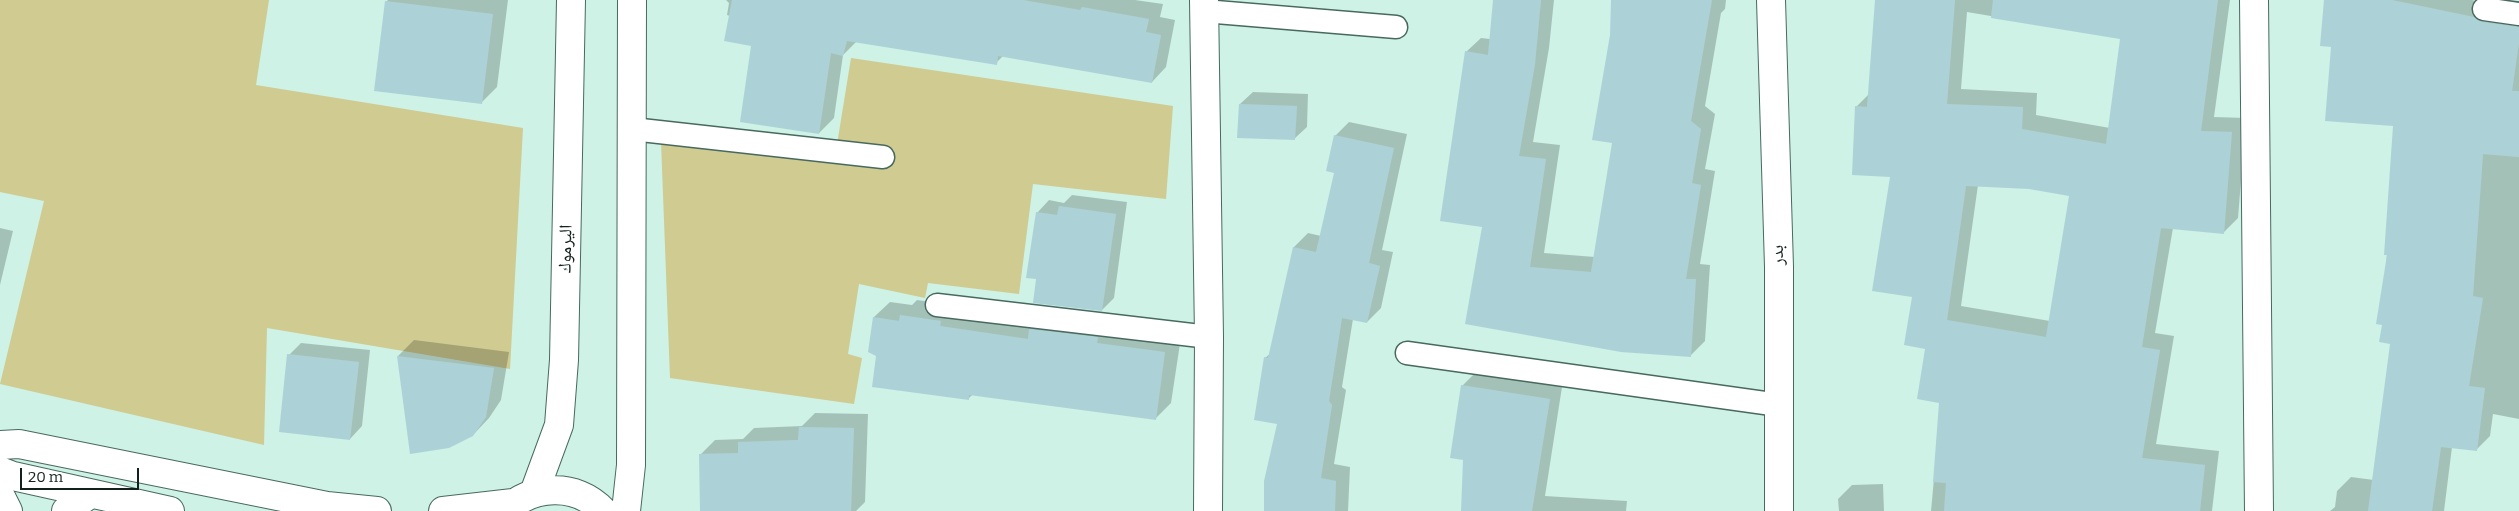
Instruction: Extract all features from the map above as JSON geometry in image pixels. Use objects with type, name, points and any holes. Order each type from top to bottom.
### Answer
[{"type":"street","name":"اليرموك","points":[[517,502],[559,425],[563,369],[571,0]]},
{"type":"street","points":[[626,511],[631,465],[632,0]]},
{"type":"street","name":"بدر","points":[[1771,0],[1779,268],[1779,511]]},
{"type":"street","points":[[2254,0],[2259,511]]},
{"type":"street","points":[[1204,6],[1209,337],[1208,511]]},
{"type":"street","points":[[0,445],[20,444],[327,506],[377,511]]},
{"type":"street","points":[[66,511],[90,494],[98,460]]},
{"type":"street","points":[[0,471],[13,476],[170,511]]},
{"type":"street","points":[[444,511],[517,502],[556,490],[577,493],[596,504],[603,511]]},
{"type":"street","points":[[0,495],[8,511]]},
{"type":"lane","points":[[1204,6],[1396,27]]},
{"type":"lane","points":[[2484,9],[2519,14]]},
{"type":"lane","points":[[632,128],[883,157]]},
{"type":"lane","points":[[936,305],[1209,337]]},
{"type":"lane","points":[[1407,352],[1779,405]]},
{"type":"shaded area","points":[[0,0],[269,0],[256,85],[523,128],[510,369],[267,328],[264,445],[0,384],[44,201],[0,192]]},
{"type":"shaded area","points":[[851,58],[1173,106],[1166,199],[1033,184],[1019,294],[928,283],[925,298],[859,284],[848,354],[862,358],[854,404],[670,378],[661,142],[834,163]]},
{"type":"building","points":[[732,0],[1023,0],[1080,10],[1082,7],[1149,19],[1146,32],[1161,35],[1152,83],[998,56],[997,65],[847,41],[843,56],[831,53],[819,134],[740,122],[751,46],[724,41]]},
{"type":"building","points":[[1493,0],[1541,0],[1535,64],[1519,156],[1546,159],[1530,267],[1591,272],[1612,143],[1592,140],[1610,35],[1611,0],[1712,0],[1691,121],[1701,129],[1692,183],[1701,185],[1686,279],[1696,279],[1691,357],[1621,352],[1465,324],[1482,227],[1440,221],[1465,51],[1488,55]]},
{"type":"building","points":[[1875,0],[1955,0],[1947,104],[2023,107],[2022,129],[2106,144],[2120,39],[1991,18],[1993,0],[2218,0],[2201,131],[2232,132],[2224,234],[2161,228],[2142,347],[2160,350],[2142,458],[2205,465],[2200,511],[1944,511],[1946,483],[1933,482],[1939,403],[1917,399],[1925,349],[1904,345],[1912,297],[1872,291],[1890,177],[1852,175],[1855,106],[1867,107]],"holes":[[[1966,186],[2029,189],[2069,196],[2046,337],[1947,320]]]},
{"type":"building","points":[[2324,0],[2392,0],[2474,17],[2482,22],[2519,27],[2519,43],[2512,91],[2519,91],[2519,157],[2483,154],[2473,296],[2483,298],[2469,386],[2485,388],[2477,451],[2441,447],[2432,511],[2368,511],[2390,344],[2379,342],[2382,325],[2376,324],[2387,255],[2384,255],[2393,126],[2325,121],[2331,47],[2320,46]]},
{"type":"building","points":[[385,1],[493,14],[482,104],[374,91]]},
{"type":"building","points":[[1239,104],[1297,106],[1295,140],[1237,138]]},
{"type":"building","points":[[1334,135],[1394,148],[1369,263],[1380,266],[1367,323],[1342,318],[1329,401],[1332,405],[1321,478],[1336,481],[1335,511],[1264,511],[1264,481],[1277,424],[1254,420],[1264,357],[1268,358],[1293,247],[1316,252],[1334,173],[1326,171]]},
{"type":"building","points":[[1059,206],[1116,214],[1102,311],[1033,303],[1036,279],[1026,278],[1036,212],[1057,215]]},
{"type":"building","points":[[900,315],[941,321],[940,326],[1028,339],[1029,329],[1098,337],[1097,343],[1165,352],[1156,420],[969,395],[969,400],[872,387],[876,356],[868,352],[873,317],[899,321]]},
{"type":"building","points":[[287,354],[359,362],[350,440],[279,432]]},
{"type":"building","points":[[397,356],[494,368],[486,417],[473,436],[449,448],[410,454]]},
{"type":"building","points":[[1461,385],[1550,399],[1532,511],[1461,511],[1463,460],[1450,458]]},
{"type":"building","points":[[799,427],[854,428],[851,511],[700,511],[699,454],[738,453],[738,442],[798,440]]}]
